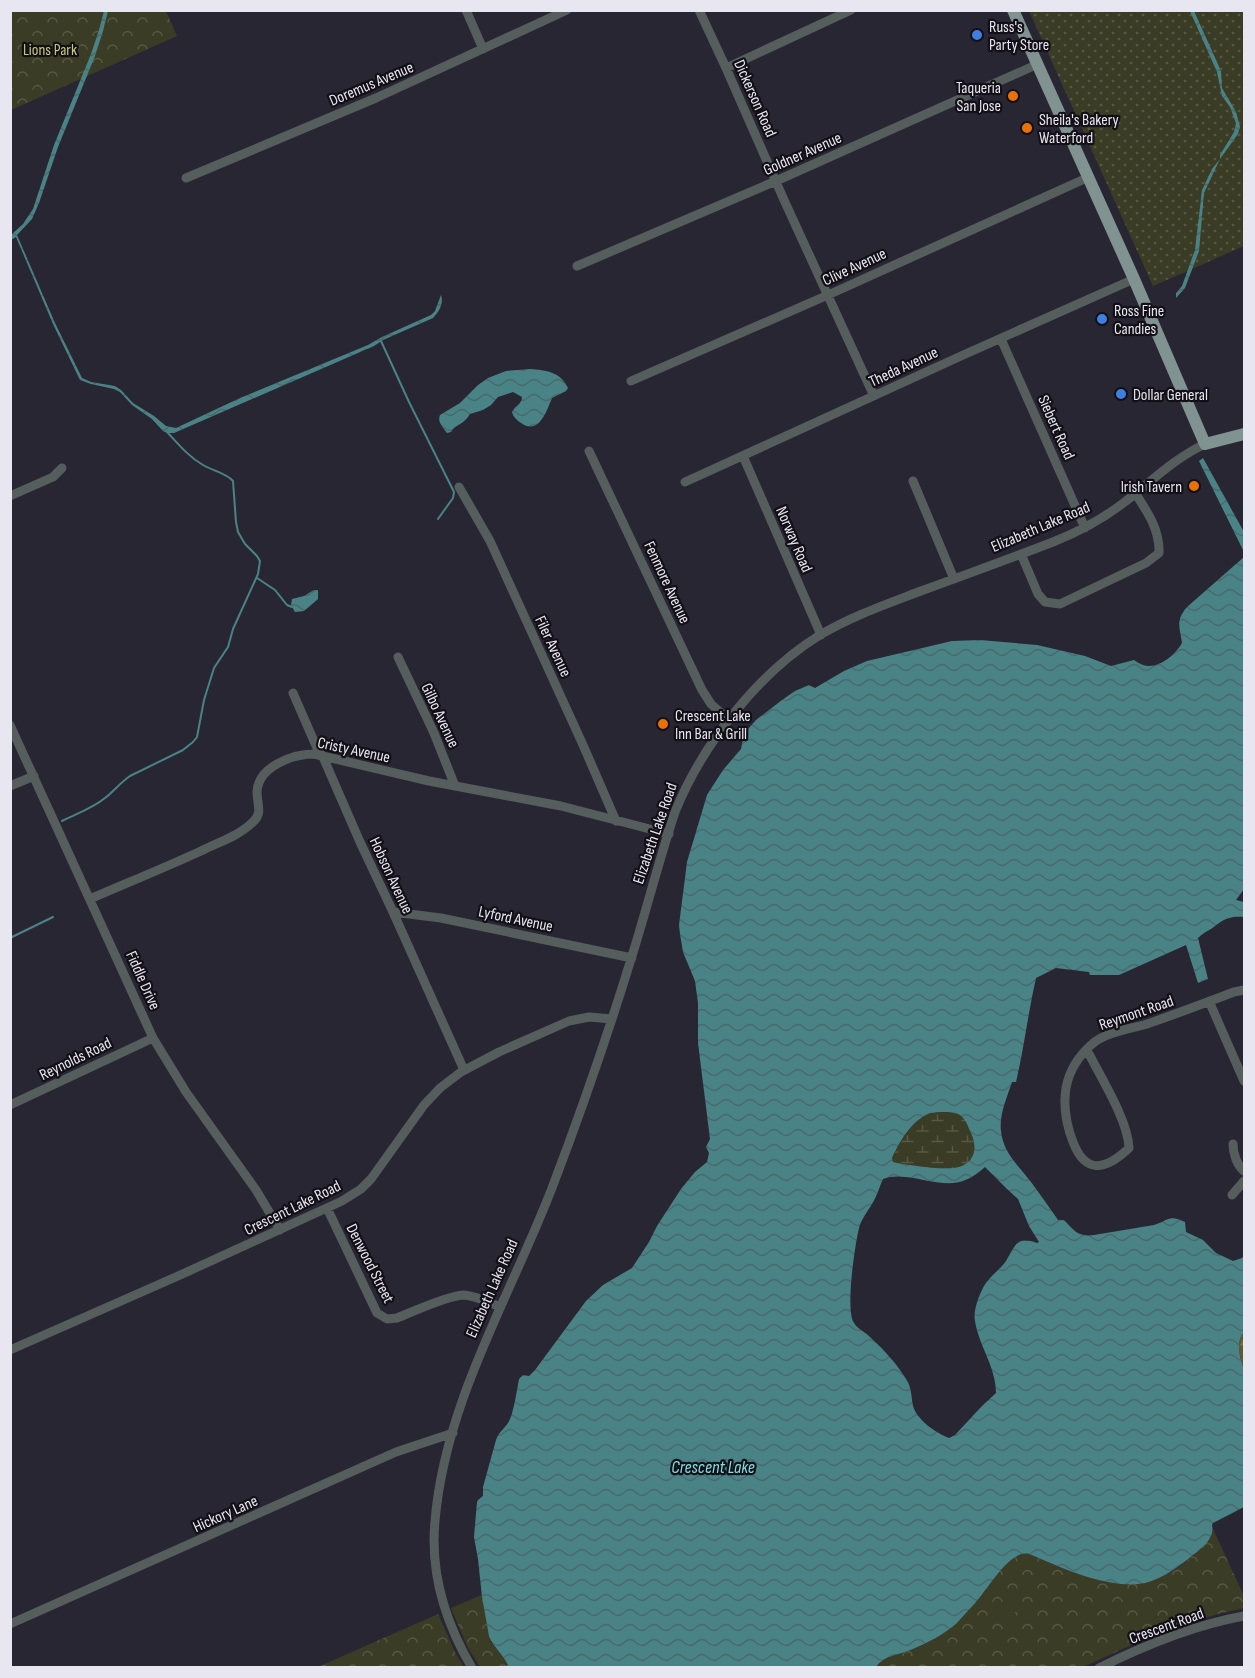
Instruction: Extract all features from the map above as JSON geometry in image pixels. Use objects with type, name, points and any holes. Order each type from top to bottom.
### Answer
[{"type":"main road","points":[[1013,10],[1089,177],[1205,444],[1245,434]]},
{"type":"street","points":[[466,10],[483,49]]},
{"type":"street","name":"Doremus Avenue","points":[[186,178],[376,98],[567,10]]},
{"type":"street","name":"Dickerson Road","points":[[699,10],[874,396]]},
{"type":"street","points":[[726,68],[850,10]]},
{"type":"street","name":"Goldner Avenue","points":[[577,266],[776,181],[1038,64]]},
{"type":"street","name":"Clive Avenue","points":[[631,381],[1089,177]]},
{"type":"street","name":"Theda Avenue","points":[[685,482],[1134,279]]},
{"type":"street","name":"Siebert Road","points":[[1001,339],[1084,528]]},
{"type":"street","name":"Elizabeth Lake Road","points":[[472,1668],[456,1637],[444,1606],[438,1586],[434,1557],[438,1494],[453,1433],[471,1379],[552,1187],[612,1019],[680,800],[707,749],[750,695],[774,671],[820,635],[876,608],[1084,528],[1136,493],[1170,464],[1205,444]]},
{"type":"street","name":"Fenmore Avenue","points":[[589,451],[702,690],[711,704],[729,720]]},
{"type":"street","name":"Norway Road","points":[[743,456],[820,635]]},
{"type":"street","points":[[10,496],[53,477],[62,468]]},
{"type":"street","points":[[913,481],[954,579]]},
{"type":"street","name":"Filer Avenue","points":[[459,486],[490,541],[584,745],[616,821]]},
{"type":"street","points":[[1021,554],[1038,594],[1045,602],[1060,604],[1146,563],[1159,553],[1159,544],[1150,515],[1136,493]]},
{"type":"street","name":"Gilbo Avenue","points":[[398,657],[435,733],[455,786]]},
{"type":"street","name":"Hobson Avenue","points":[[294,693],[464,1070]]},
{"type":"street","name":"Fiddle Drive","points":[[10,725],[153,1038],[186,1092],[256,1190],[280,1230]]},
{"type":"street","name":"Cristy Avenue","points":[[90,899],[241,831],[258,818],[260,809],[257,791],[261,778],[273,767],[304,754],[314,754],[455,786],[561,806],[669,834]]},
{"type":"street","points":[[10,786],[34,776]]},
{"type":"street","name":"Lyford Avenue","points":[[393,912],[441,918],[632,958]]},
{"type":"street","name":"Reymont Road","points":[[1087,1050],[1104,1081],[1129,1137],[1129,1148],[1108,1163],[1095,1166],[1085,1162],[1077,1152],[1068,1130],[1065,1109],[1066,1086],[1076,1061],[1093,1043],[1111,1035],[1245,990]]},
{"type":"street","points":[[1209,1001],[1245,1081]]},
{"type":"street","name":"Crescent Lake Road","points":[[10,1350],[327,1208],[354,1193],[371,1179],[430,1098],[447,1081],[499,1052],[569,1021],[594,1017],[612,1019]]},
{"type":"street","name":"Reynolds Road","points":[[10,1105],[153,1038]]},
{"type":"street","points":[[1233,1144],[1239,1167],[1245,1171]]},
{"type":"street","points":[[1232,1195],[1245,1181]]},
{"type":"street","name":"Denwood Street","points":[[327,1208],[377,1313],[387,1319],[397,1318],[463,1295],[500,1307]]},
{"type":"street","name":"Hickory Lane","points":[[10,1624],[396,1452],[453,1433]]},
{"type":"street","name":"Crescent Road","points":[[1099,1668],[1111,1665],[1192,1629],[1229,1618],[1245,1616]]},
{"type":"green space","name":"Lions Park","points":[[10,11],[166,11],[177,36],[11,110]]},
{"type":"green space","points":[[1029,11],[1244,11],[1244,246],[1153,286]]},
{"type":"green space","points":[[930,1113],[955,1113],[965,1120],[972,1134],[974,1151],[973,1156],[965,1164],[945,1168],[893,1162],[892,1158],[907,1132],[917,1121]]},
{"type":"green space","points":[[1244,1332],[1244,1370],[1239,1345]]},
{"type":"green space","points":[[1213,1529],[1244,1596],[1244,1608],[1173,1628],[1083,1667],[876,1668],[888,1658],[924,1644],[952,1627],[981,1596],[1000,1571],[1022,1554],[1029,1554],[1089,1577],[1105,1581],[1136,1583],[1158,1578],[1181,1566],[1207,1543]]},
{"type":"green space","points":[[482,1595],[491,1642],[507,1661],[508,1665],[505,1667],[480,1667],[468,1648],[451,1608]]},
{"type":"green space","points":[[1012,1600],[1017,1611],[999,1620],[993,1609]]},
{"type":"green space","points":[[438,1614],[464,1667],[318,1667]]},
{"type":"water","points":[[104,11],[108,11],[95,56],[58,147],[39,203],[32,219],[17,235],[55,323],[82,378],[115,386],[133,403],[166,426],[176,428],[240,398],[368,345],[431,315],[441,295],[440,307],[433,318],[174,433],[163,431],[120,392],[80,380],[16,237],[11,240],[11,235],[23,224],[33,209],[54,145],[91,54]]},
{"type":"water","points":[[1190,11],[1194,11],[1221,71],[1222,88],[1236,112],[1240,127],[1238,134],[1220,159],[1220,155],[1234,132],[1236,123],[1230,107],[1222,96],[1217,72]]},
{"type":"water","points":[[1220,159],[1204,193],[1199,251],[1185,288],[1176,298],[1176,293],[1182,286],[1195,250],[1202,190],[1212,169]]},
{"type":"water","points":[[530,369],[557,375],[568,388],[552,398],[545,415],[537,424],[527,426],[514,417],[512,412],[522,397],[513,392],[498,397],[483,410],[470,414],[451,432],[447,433],[442,427],[439,420],[440,415],[460,403],[488,378],[506,371]]},
{"type":"water","points":[[1203,458],[1244,532],[1244,552],[1199,461]]},
{"type":"water","name":"Crescent Lake","points":[[1244,557],[1244,889],[1236,900],[1244,902],[1244,917],[1225,919],[1198,938],[1208,979],[1198,983],[1186,945],[1119,975],[1090,975],[1089,972],[1056,968],[1036,978],[1016,1082],[1012,1082],[1004,1106],[1001,1131],[1008,1153],[1058,1220],[1064,1220],[1080,1234],[1094,1235],[1154,1225],[1168,1219],[1175,1219],[1185,1222],[1186,1232],[1203,1240],[1216,1253],[1233,1261],[1244,1256],[1244,1332],[1239,1345],[1244,1370],[1244,1507],[1213,1523],[1209,1540],[1185,1561],[1166,1574],[1145,1583],[1101,1581],[1029,1554],[1022,1554],[1000,1571],[976,1602],[952,1627],[924,1644],[888,1658],[876,1667],[505,1667],[508,1665],[489,1636],[474,1537],[477,1502],[483,1496],[483,1487],[496,1440],[509,1422],[519,1379],[523,1375],[529,1376],[535,1370],[586,1301],[603,1285],[632,1268],[681,1189],[707,1162],[709,1153],[706,1147],[710,1139],[698,1043],[698,1003],[695,981],[683,952],[679,925],[687,862],[707,795],[723,770],[741,749],[748,729],[756,720],[795,691],[809,685],[815,688],[867,661],[952,641],[980,640],[1037,645],[1085,656],[1111,666],[1134,660],[1143,665],[1154,665],[1171,657],[1182,643],[1180,620],[1187,607]],"holes":[[[930,1113],[955,1113],[965,1120],[972,1134],[974,1146],[973,1156],[965,1164],[945,1168],[893,1162],[892,1158],[907,1132],[917,1121]],[[985,1167],[1018,1199],[1029,1226],[1039,1242],[1021,1241],[1017,1243],[1006,1261],[980,1293],[975,1309],[975,1321],[993,1374],[996,1393],[955,1435],[949,1438],[938,1433],[918,1416],[913,1406],[909,1386],[902,1373],[881,1347],[854,1323],[850,1305],[853,1262],[860,1225],[883,1179],[900,1176],[956,1183],[975,1175]]]},
{"type":"water","points":[[318,590],[318,599],[304,611],[295,612],[291,605],[292,599]]},
{"type":"waterway","points":[[381,341],[454,492],[453,498],[438,519]]},
{"type":"waterway","points":[[62,821],[95,805],[130,776],[183,750],[197,737],[204,700],[214,668],[228,647],[233,629],[258,574],[260,561],[238,532],[233,481],[193,458],[168,433]]},
{"type":"waterway","points":[[257,578],[275,590],[287,605],[292,607]]},
{"type":"waterway","points":[[10,938],[53,917]]},
{"type":"place","name":"Russ's Party Store","points":[[977,35]]},
{"type":"place","name":"Taqueria San Jose","points":[[1013,96]]},
{"type":"place","name":"Sheila's Bakery Waterford","points":[[1027,128]]},
{"type":"place","name":"Ross Fine Candies","points":[[1102,319]]},
{"type":"place","name":"Dollar General","points":[[1121,394]]},
{"type":"place","name":"Irish Tavern","points":[[1194,486]]},
{"type":"place","name":"Crescent Lake Inn Bar & Grill","points":[[663,724]]}]
